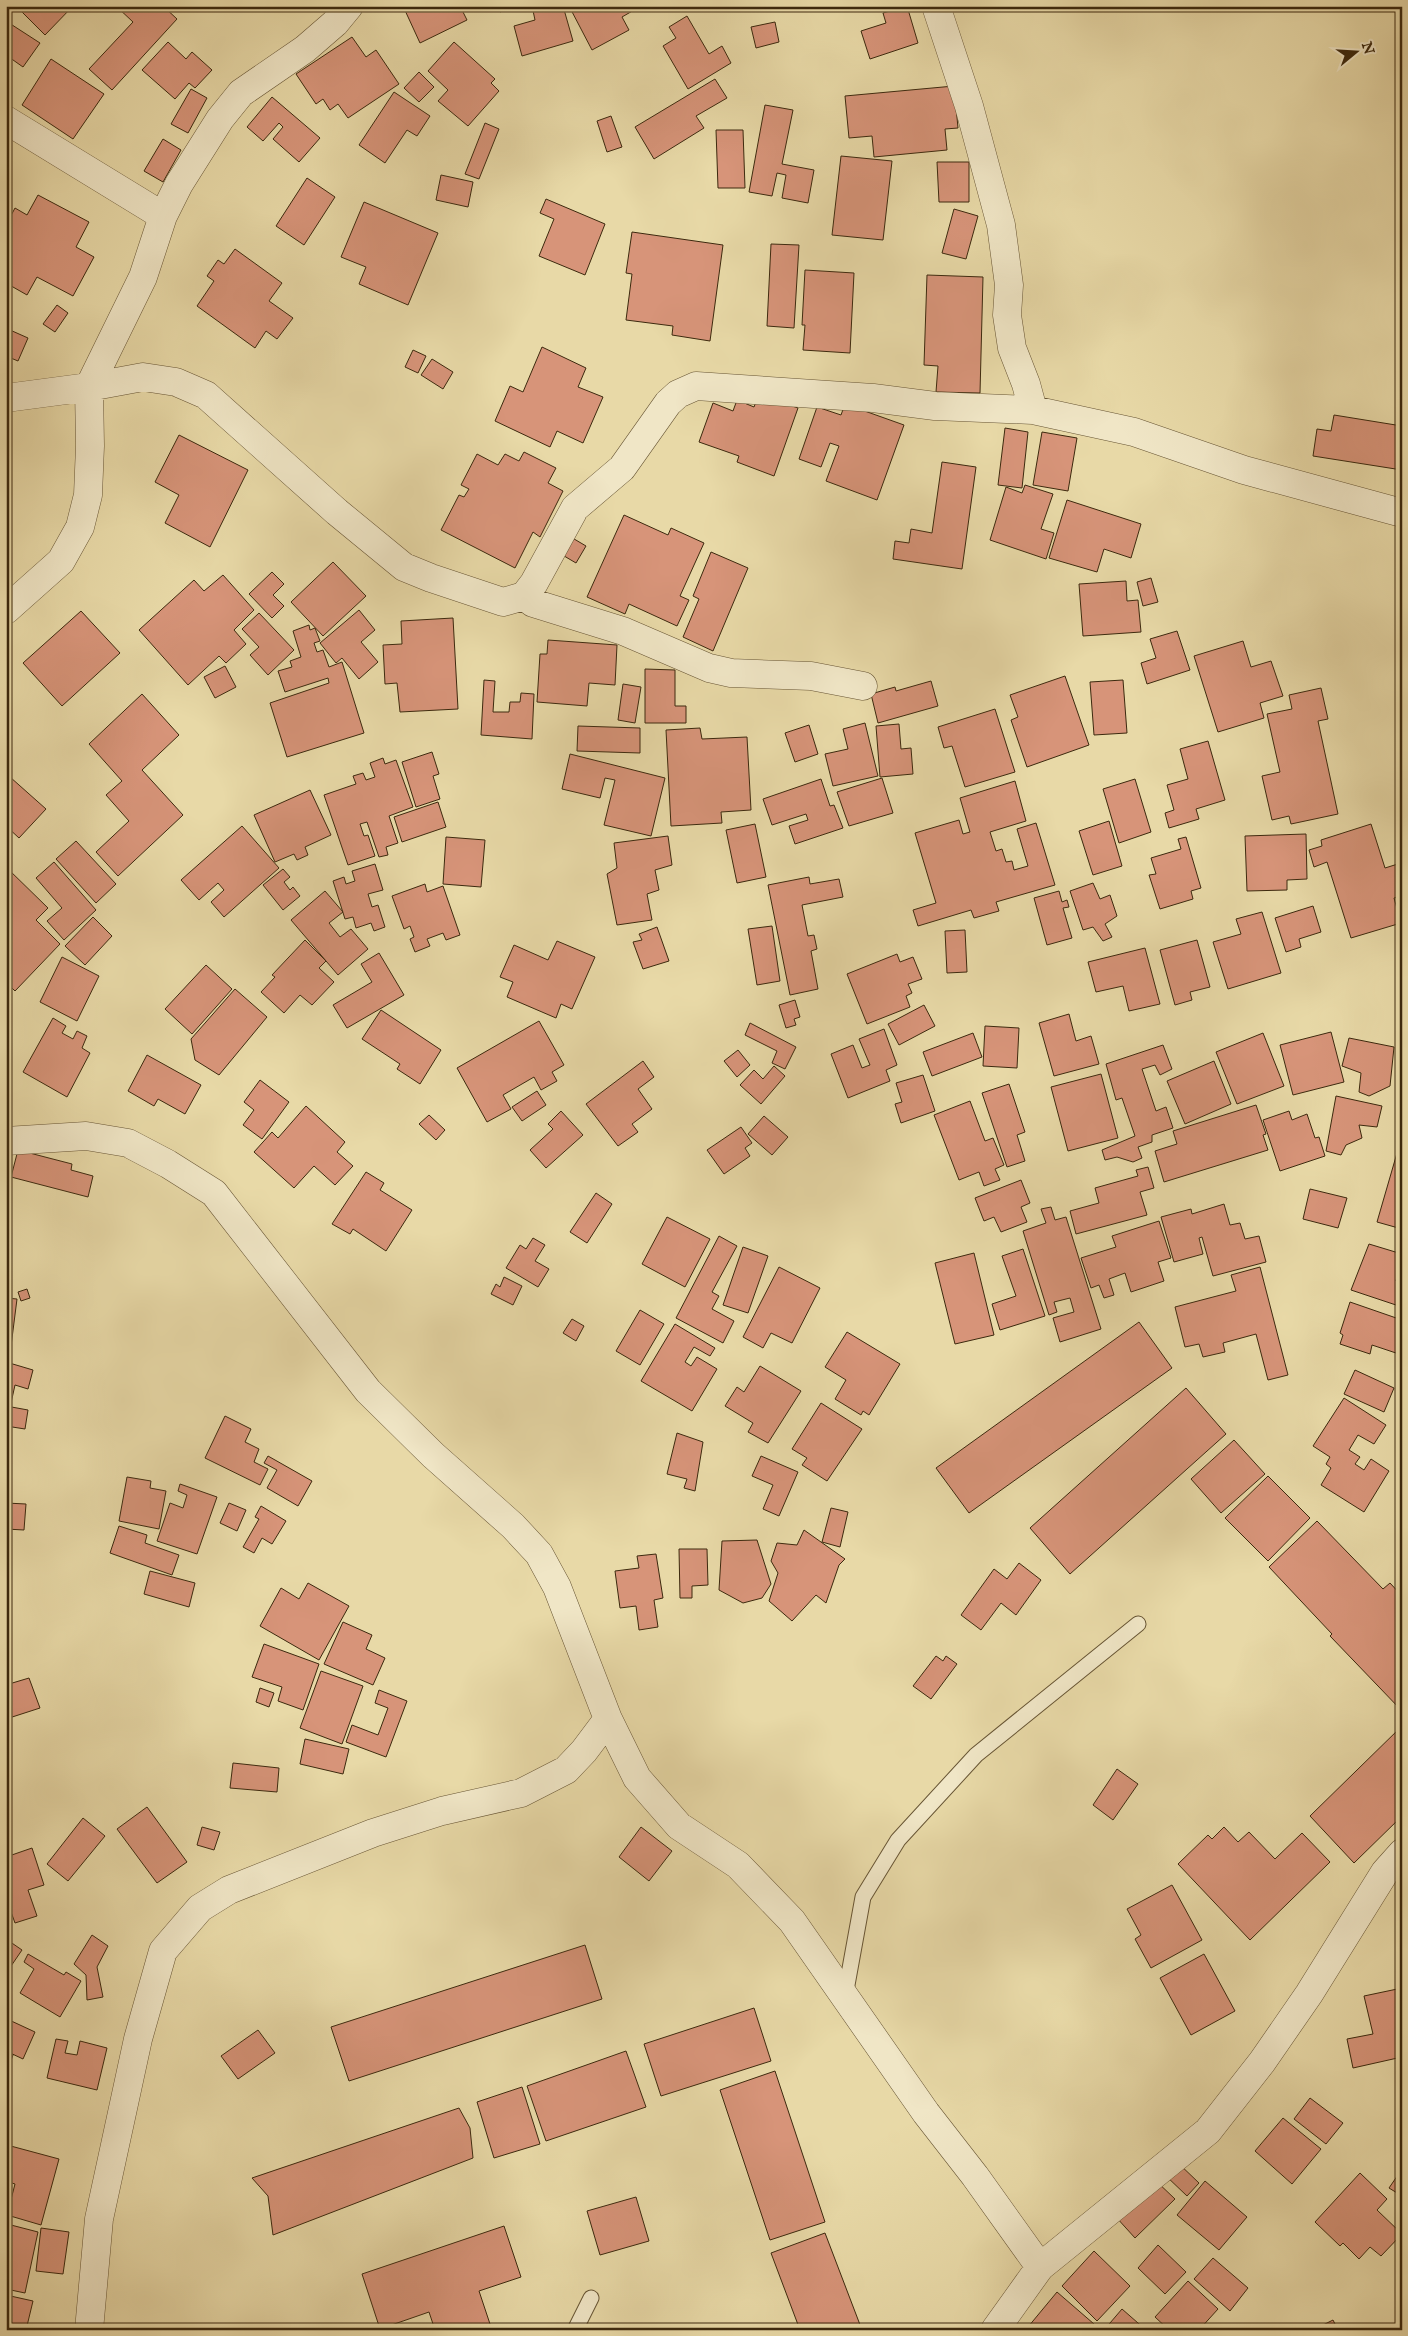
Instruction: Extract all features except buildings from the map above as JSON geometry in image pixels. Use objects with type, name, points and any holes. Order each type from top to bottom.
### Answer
[{"type":"street","points":[[6,610],[61,561],[80,527],[88,496],[90,446],[89,387],[143,277],[163,216],[179,184],[220,119],[241,93],[305,49],[335,23],[349,6]]},
{"type":"street","points":[[936,6],[969,106],[1001,225],[1009,285],[1007,315],[1012,348],[1026,384],[1032,410]]},
{"type":"street","points":[[6,120],[163,216]]},
{"type":"street","points":[[6,398],[89,387],[143,377],[176,382],[206,395],[337,512],[404,567],[503,602],[524,596],[534,583],[575,508],[622,468],[668,404],[686,389],[696,386],[873,398],[935,406],[1032,410],[1134,432],[1244,470],[1402,514]]},
{"type":"street","points":[[524,596],[533,603],[623,632],[709,668],[731,673],[811,676],[864,686]]},
{"type":"street","points":[[6,1141],[86,1136],[128,1143],[168,1164],[214,1193],[368,1392],[433,1455],[513,1526],[539,1554],[558,1587],[608,1719],[637,1778],[679,1826],[738,1865],[792,1921],[926,2113],[975,2176],[1040,2267]]},
{"type":"street","points":[[89,2330],[100,2219],[138,2039],[163,1951],[200,1908],[229,1890],[373,1833],[442,1811],[521,1793],[566,1770],[584,1752],[608,1719]]},
{"type":"street","points":[[995,2330],[1040,2267],[1208,2131],[1262,2062],[1309,1994],[1385,1872],[1402,1854]]},
{"type":"lane","points":[[845,1996],[863,1897],[898,1840],[976,1755],[1138,1624]]},
{"type":"lane","points":[[575,2330],[591,2298]]}]
